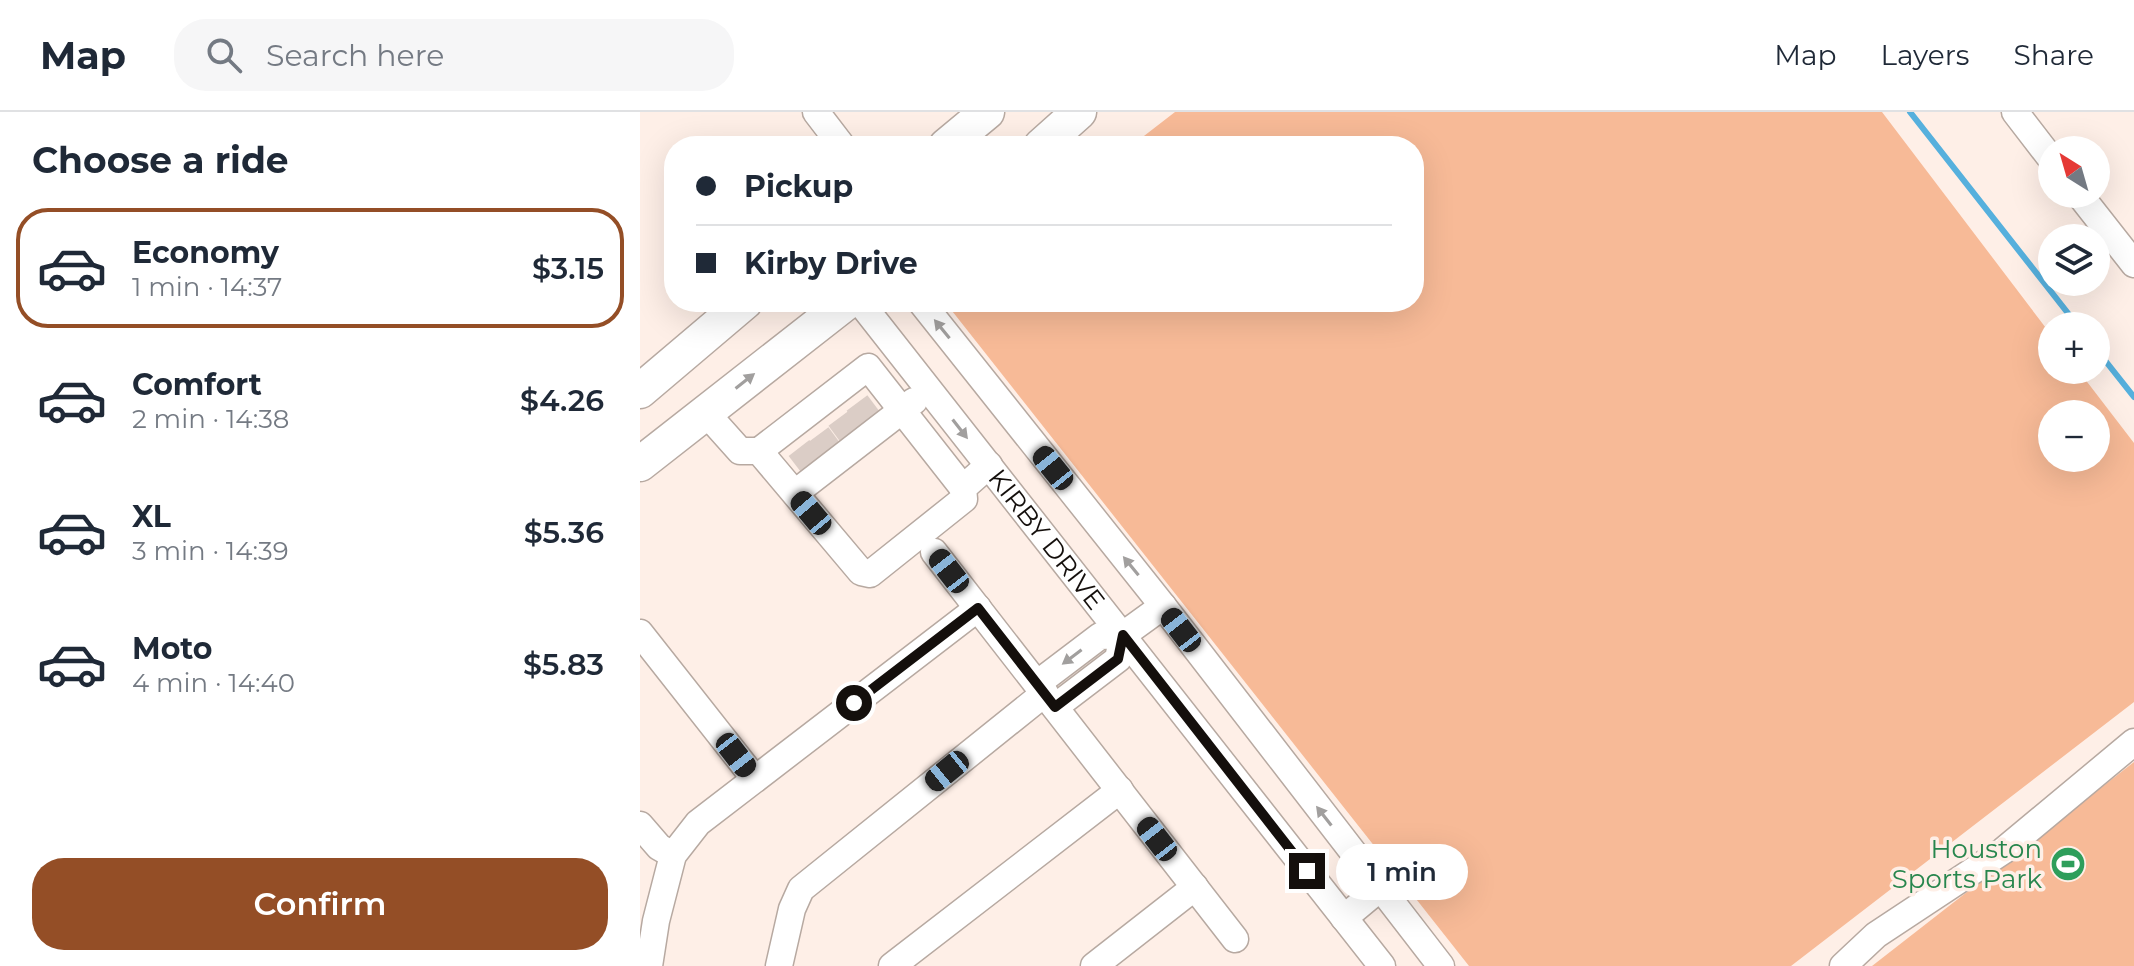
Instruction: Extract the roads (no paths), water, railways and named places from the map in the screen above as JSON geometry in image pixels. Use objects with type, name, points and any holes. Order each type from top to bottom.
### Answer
[{"type":"main road","points":[[958,136],[987,112]]},
{"type":"main road","points":[[1052,136],[1079,112]]},
{"type":"main road","points":[[640,391],[733,312]]},
{"type":"main road","points":[[640,464],[834,312]]},
{"type":"street","points":[[816,112],[834,136]]},
{"type":"street","points":[[2023,115],[2038,138]]},
{"type":"street","points":[[2092,208],[2130,248]]},
{"type":"street","name":"KIRBY DRIVE","points":[[868,312],[1382,966]]},
{"type":"street","name":"KIRBY DRIVE","points":[[929,312],[1163,606],[1441,966]]},
{"type":"street","points":[[706,413],[740,451],[813,448],[853,417],[868,367],[963,488],[964,499],[870,574],[861,572],[759,451]]},
{"type":"street","points":[[795,493],[813,448],[853,417],[902,411],[928,389]]},
{"type":"street","points":[[963,488],[989,465]]},
{"type":"street","points":[[934,552],[1235,939]]},
{"type":"street","points":[[779,966],[792,909],[801,889],[1046,694],[1118,659],[1123,635],[1163,606]]},
{"type":"street","points":[[649,966],[659,907],[673,855],[698,823],[978,608]]},
{"type":"street","points":[[641,637],[755,779]]},
{"type":"street","points":[[1843,966],[1876,935],[2003,851],[2134,742]]},
{"type":"street","points":[[892,966],[1120,790]]},
{"type":"street","points":[[640,825],[659,847],[673,855]]},
{"type":"street","points":[[1094,966],[1195,887]]},
{"type":"street","points":[[1344,918],[1380,888]]},
{"type":"waterway","points":[[1910,112],[2067,312]]},
{"type":"waterway","points":[[2110,367],[2134,397]]},
{"type":"tunnel","points":[[857,403],[869,419]]},
{"type":"tunnel","points":[[839,418],[850,433]]},
{"type":"tunnel","points":[[818,435],[829,450]]},
{"type":"tunnel","points":[[799,448],[812,465]]},
{"type":"place","name":"Houston Sports Park","points":[[2068,864]]}]
